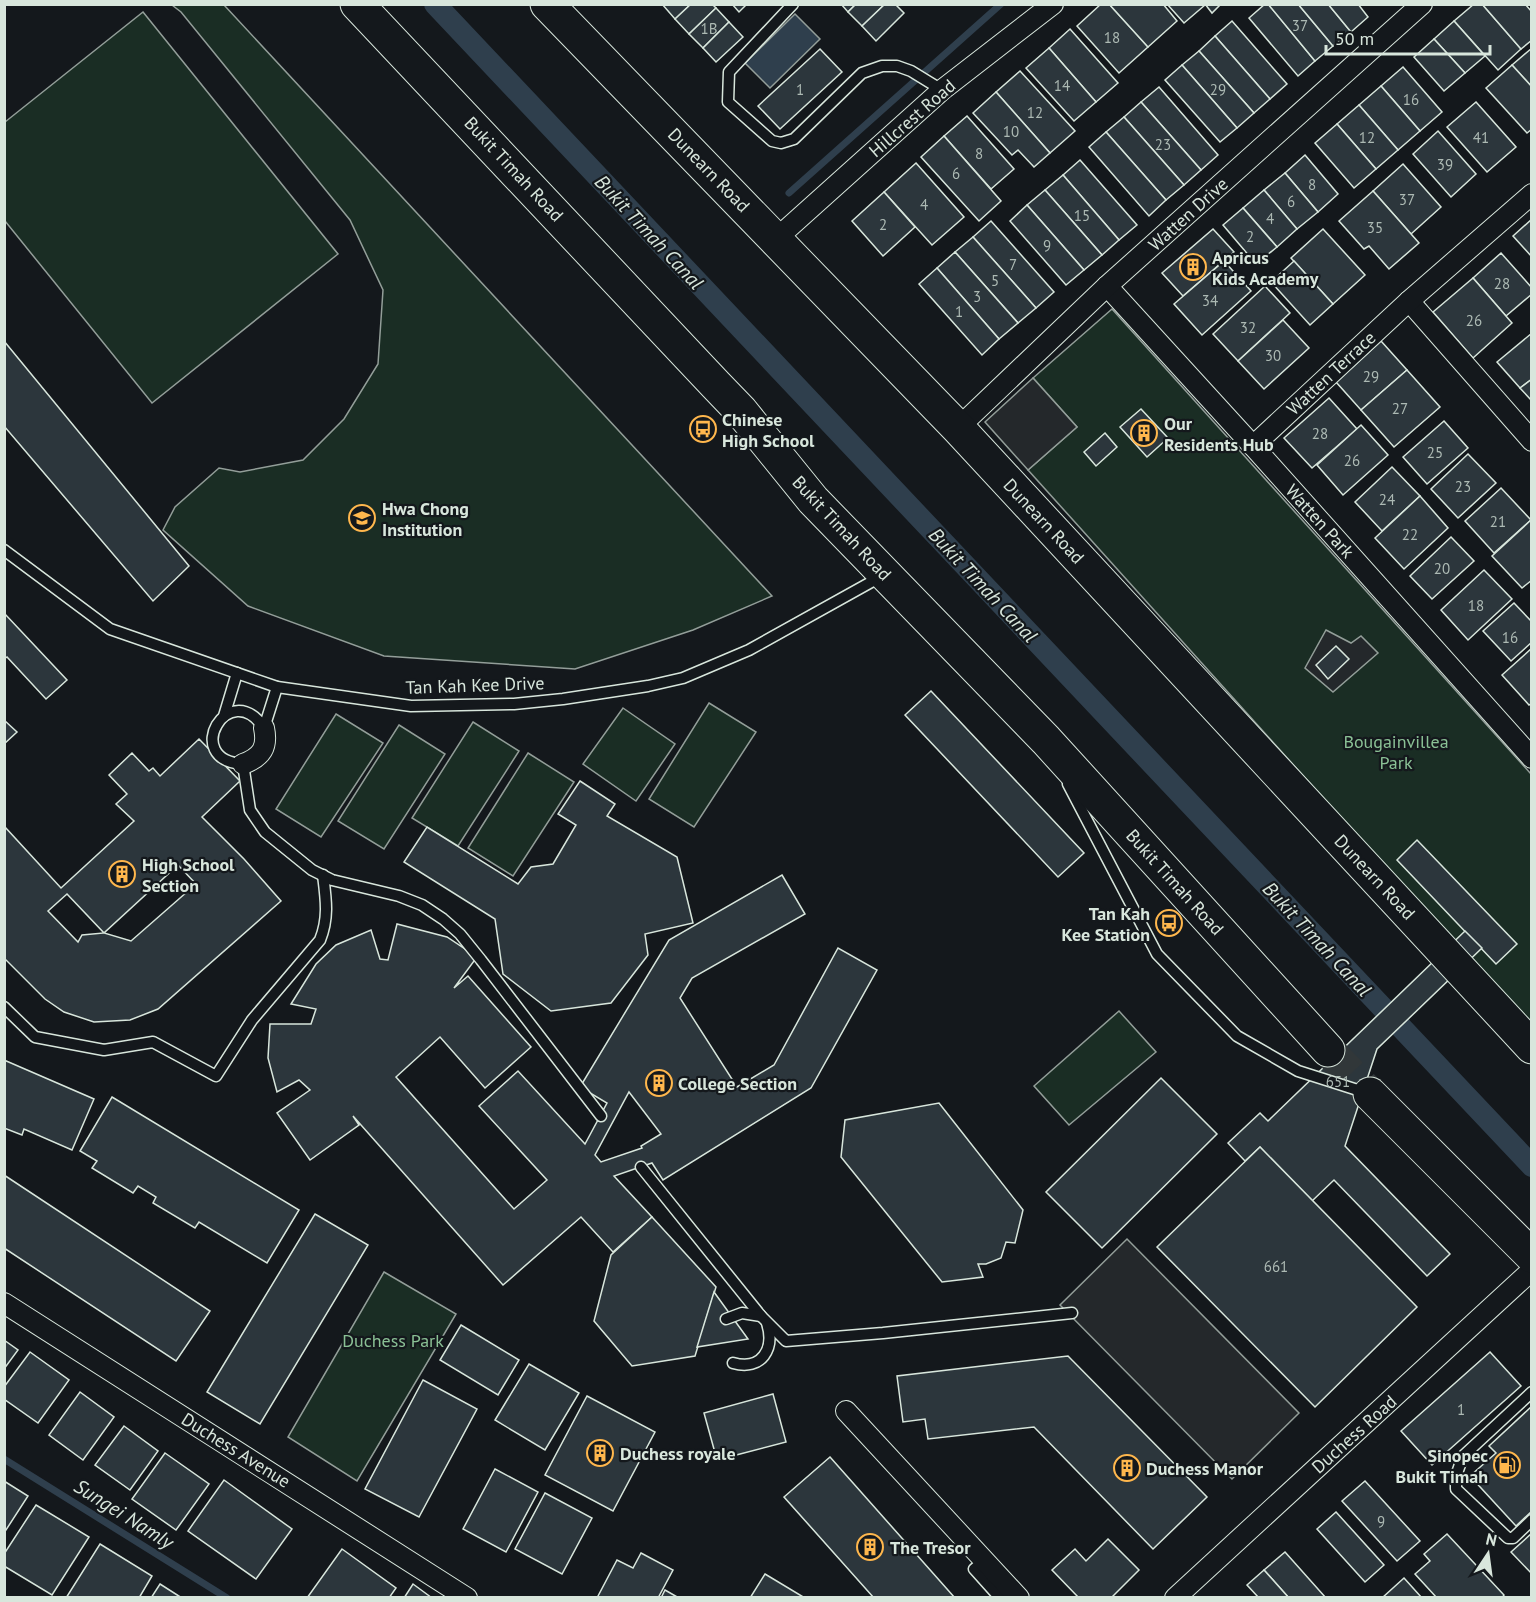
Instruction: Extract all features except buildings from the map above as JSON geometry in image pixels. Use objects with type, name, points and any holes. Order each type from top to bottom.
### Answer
[{"type":"highway","name":"Bukit Timah Road","points":[[357,4],[741,411],[813,500],[1046,740],[1328,1050]]},
{"type":"highway","name":"Dunearn Road","points":[[547,4],[958,428],[1532,1047]]},
{"type":"highway","points":[[1370,1094],[1532,1256]]},
{"type":"street","name":"Hillcrest Road","points":[[776,239],[936,86],[1053,4]]},
{"type":"street","name":"Watten Drive","points":[[958,428],[1107,286],[1422,4]]},
{"type":"street","name":"Watten Terrace","points":[[1253,446],[1409,301],[1532,194]]},
{"type":"street","name":"Watten Park","points":[[1107,286],[1532,758]]},
{"type":"street","points":[[1409,301],[1532,441]]},
{"type":"street","points":[[243,764],[255,760],[263,751],[266,740],[264,728]]},
{"type":"street","name":"Duchess Road","points":[[1175,1598],[1532,1270]]},
{"type":"street","name":"Duchess Avenue","points":[[4,1302],[467,1598]]},
{"type":"street","points":[[846,1411],[1019,1598]]},
{"type":"lane","points":[[793,4],[729,72],[728,102],[772,141],[781,143],[794,139],[862,73],[882,66],[897,66],[911,71],[936,86]]},
{"type":"lane","name":"Tan Kah Kee Drive","points":[[4,550],[110,629],[277,687],[411,706],[514,704],[648,686],[682,678],[749,650],[884,574]]},
{"type":"lane","points":[[224,716],[237,673]]},
{"type":"lane","points":[[264,728],[277,687]]},
{"type":"lane","points":[[264,728],[258,718],[247,712],[235,711],[224,716],[216,724],[212,736],[214,748],[221,758],[232,764],[243,764],[250,810],[265,832],[312,870],[332,880],[399,896],[422,905],[443,919],[460,934],[481,960],[601,1116]]},
{"type":"lane","points":[[1046,740],[1157,954],[1237,1036],[1298,1071],[1370,1094]]},
{"type":"lane","points":[[4,1007],[35,1037],[105,1050],[153,1042],[216,1076],[252,1020],[320,940],[326,926],[328,909],[323,875]]},
{"type":"lane","points":[[641,1167],[763,1319],[786,1341],[882,1334],[1072,1312]]},
{"type":"lane","points":[[726,1319],[742,1313],[763,1319]]},
{"type":"lane","points":[[733,1363],[750,1365],[764,1355],[769,1348],[770,1340],[763,1319]]},
{"type":"lane","points":[[1532,1392],[1463,1456],[1456,1476],[1456,1489],[1508,1538],[1513,1538],[1532,1520]]},
{"type":"lane","points":[[985,1560],[974,1569],[1000,1598]]},
{"type":"green space","points":[[172,5],[224,5],[772,596],[693,630],[575,669],[384,656],[248,606],[163,530],[175,507],[219,468],[240,472],[303,460],[344,419],[378,364],[383,290],[350,220],[181,12]]},
{"type":"green space","points":[[143,12],[338,254],[152,403],[5,221],[5,122]]},
{"type":"green space","name":"Bougainvillea Park","points":[[1112,309],[1531,774],[1531,1029],[1028,470],[1077,427],[1033,378]]},
{"type":"green space","points":[[709,703],[756,732],[694,827],[649,799]]},
{"type":"green space","points":[[623,708],[675,744],[636,801],[583,764]]},
{"type":"green space","points":[[336,714],[383,743],[321,837],[276,809]]},
{"type":"green space","points":[[473,722],[519,751],[458,846],[412,818]]},
{"type":"green space","points":[[399,725],[445,754],[384,849],[338,821]]},
{"type":"green space","points":[[528,753],[574,782],[513,876],[468,848]]},
{"type":"green space","points":[[1119,1011],[1156,1052],[1069,1125],[1034,1086]]},
{"type":"green space","name":"Duchess Park","points":[[384,1272],[456,1314],[357,1481],[288,1437]]},
{"type":"shaded area","points":[[1033,378],[1077,427],[1028,470],[985,422]]},
{"type":"shaded area","points":[[1326,630],[1351,643],[1361,636],[1378,653],[1333,692],[1305,668]]},
{"type":"shaded area","points":[[1127,1239],[1299,1413],[1232,1479],[1060,1305]]},
{"type":"water","points":[[795,14],[820,39],[770,88],[745,63]]},
{"type":"waterway","name":"Bukit Timah Canal","points":[[435,4],[1532,1166]]},
{"type":"waterway","points":[[789,193],[1001,4]]},
{"type":"waterway","name":"Sungei Namly","points":[[4,1459],[227,1598]]},
{"type":"tunnel","points":[[1328,1050],[1370,1094]]},
{"type":"place","name":"Apricus Kids Academy","points":[[1193,267]]},
{"type":"place","name":"Chinese High School","points":[[703,429]]},
{"type":"place","name":"Our Residents Hub","points":[[1144,433]]},
{"type":"place","name":"Hwa Chong Institution","points":[[362,518]]},
{"type":"place","name":"High School Section","points":[[122,874]]},
{"type":"place","name":"Tan Kah Kee Station","points":[[1169,923]]},
{"type":"place","name":"College Section","points":[[659,1083]]},
{"type":"place","name":"Duchess royale","points":[[600,1453]]},
{"type":"place","name":"Sinopec Bukit Timah","points":[[1507,1465]]},
{"type":"place","name":"Duchess Manor","points":[[1127,1468]]},
{"type":"place","name":"The Tresor","points":[[870,1547]]}]
